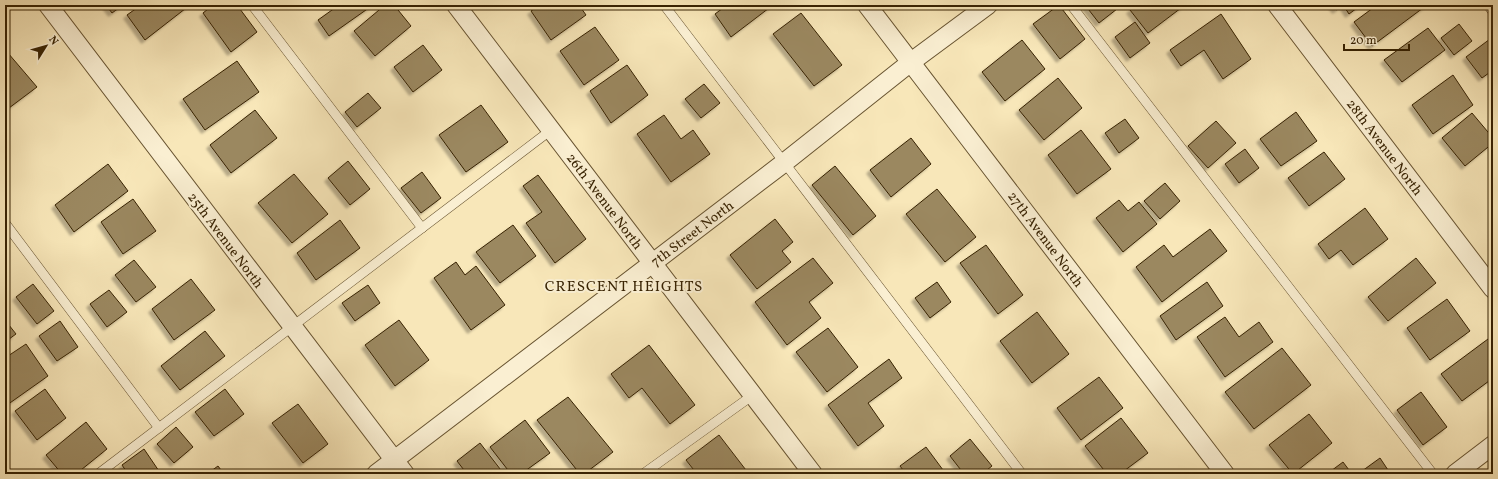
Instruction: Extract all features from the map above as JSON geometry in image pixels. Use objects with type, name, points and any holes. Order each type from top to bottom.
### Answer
[{"type":"street","name":"25th Avenue North","points":[[48,5],[400,467]]},
{"type":"street","name":"26th Avenue North","points":[[456,5],[813,474]]},
{"type":"street","name":"27th Avenue North","points":[[867,5],[1225,474]]},
{"type":"street","name":"7th Street North","points":[[376,474],[400,467],[652,263],[785,162],[911,62],[988,5]]},
{"type":"street","name":"28th Avenue North","points":[[1277,5],[1493,289]]},
{"type":"street","points":[[1454,474],[1493,445]]},
{"type":"lane","points":[[252,5],[422,228]]},
{"type":"lane","points":[[664,5],[1022,474]]},
{"type":"lane","points":[[1071,5],[1433,474]]},
{"type":"lane","points":[[1488,5],[1493,12]]},
{"type":"lane","points":[[98,474],[551,130]]},
{"type":"lane","points":[[5,223],[159,428]]},
{"type":"lane","points":[[643,474],[753,395]]},
{"type":"building","points":[[106,5],[123,5],[112,13]]},
{"type":"building","points":[[141,5],[190,5],[145,40],[127,15]]},
{"type":"building","points":[[213,5],[237,5],[257,32],[231,52],[203,13]]},
{"type":"building","points":[[339,5],[373,5],[329,36],[318,20]]},
{"type":"building","points":[[385,5],[394,5],[411,26],[375,56],[354,31]]},
{"type":"building","points":[[540,5],[579,5],[586,15],[551,40],[531,11]]},
{"type":"building","points":[[727,5],[773,5],[731,37],[715,14]]},
{"type":"building","points":[[1059,5],[1085,39],[1060,59],[1033,24]]},
{"type":"building","points":[[1085,5],[1115,5],[1117,9],[1099,23]]},
{"type":"building","points":[[1136,5],[1185,5],[1148,33],[1130,10]]},
{"type":"building","points":[[1332,5],[1343,5],[1336,10]]},
{"type":"building","points":[[1343,5],[1361,5],[1349,14]]},
{"type":"building","points":[[1377,5],[1427,5],[1372,46],[1354,22]]},
{"type":"building","points":[[801,13],[842,65],[814,86],[773,34]]},
{"type":"building","points":[[1221,14],[1251,59],[1223,79],[1204,50],[1181,66],[1170,50]]},
{"type":"building","points":[[1135,22],[1150,43],[1130,58],[1115,37]]},
{"type":"building","points":[[1459,24],[1472,41],[1454,55],[1441,38]]},
{"type":"building","points":[[595,27],[619,60],[584,85],[560,51]]},
{"type":"building","points":[[1428,28],[1445,50],[1402,82],[1384,60]]},
{"type":"building","points":[[1490,39],[1493,43],[1493,70],[1482,78],[1466,57]]},
{"type":"building","points":[[1022,40],[1045,69],[1005,101],[982,72]]},
{"type":"building","points":[[423,45],[442,70],[413,92],[394,67]]},
{"type":"building","points":[[5,47],[8,53],[37,87],[5,111]]},
{"type":"building","points":[[237,61],[259,92],[205,130],[183,99]]},
{"type":"building","points":[[627,65],[648,95],[611,123],[590,91]]},
{"type":"building","points":[[1453,75],[1473,105],[1433,134],[1412,105]]},
{"type":"building","points":[[1058,78],[1082,108],[1044,140],[1019,110]]},
{"type":"building","points":[[704,84],[720,103],[701,118],[685,99]]},
{"type":"building","points":[[368,93],[381,108],[357,127],[345,112]]},
{"type":"building","points":[[481,105],[508,142],[466,172],[439,135]]},
{"type":"building","points":[[255,110],[277,138],[231,173],[210,145]]},
{"type":"building","points":[[1296,112],[1317,141],[1281,166],[1260,139]]},
{"type":"building","points":[[1472,113],[1493,138],[1493,143],[1465,166],[1442,138]]},
{"type":"building","points":[[664,115],[681,139],[693,130],[710,154],[671,182],[637,134]]},
{"type":"building","points":[[1125,119],[1139,138],[1119,153],[1105,133]]},
{"type":"building","points":[[1216,121],[1236,143],[1208,168],[1188,146]]},
{"type":"building","points":[[1081,130],[1111,169],[1077,194],[1048,155]]},
{"type":"building","points":[[911,138],[931,164],[891,197],[870,170]]},
{"type":"building","points":[[1245,149],[1259,168],[1239,183],[1225,164]]},
{"type":"building","points":[[1324,152],[1345,179],[1309,206],[1288,178]]},
{"type":"building","points":[[348,161],[370,189],[350,205],[328,178]]},
{"type":"building","points":[[108,164],[128,191],[74,232],[55,205]]},
{"type":"building","points":[[835,166],[876,216],[853,235],[812,185]]},
{"type":"building","points":[[422,172],[441,198],[421,213],[401,188]]},
{"type":"building","points":[[294,174],[328,214],[292,243],[258,203]]},
{"type":"building","points":[[538,175],[586,239],[555,263],[526,223],[542,212],[523,186]]},
{"type":"building","points":[[1165,183],[1180,201],[1160,219],[1144,201]]},
{"type":"building","points":[[937,189],[976,237],[945,262],[906,214]]},
{"type":"building","points":[[133,199],[156,231],[123,254],[101,222]]},
{"type":"building","points":[[1119,200],[1128,211],[1139,202],[1157,224],[1123,252],[1096,218]]},
{"type":"building","points":[[1365,208],[1388,239],[1353,265],[1341,250],[1329,259],[1318,244]]},
{"type":"building","points":[[775,219],[793,242],[782,251],[791,262],[757,289],[730,255]]},
{"type":"building","points":[[340,220],[360,248],[316,280],[297,253]]},
{"type":"building","points":[[513,225],[536,256],[500,283],[476,252]]},
{"type":"building","points":[[1210,229],[1227,251],[1162,302],[1136,267],[1164,245],[1173,257]]},
{"type":"building","points":[[986,245],[1023,295],[998,314],[960,263]]},
{"type":"building","points":[[813,258],[833,283],[809,302],[821,318],[787,345],[755,302]]},
{"type":"building","points":[[1416,258],[1436,283],[1388,321],[1368,297]]},
{"type":"building","points":[[134,260],[156,287],[136,302],[115,275]]},
{"type":"building","points":[[456,262],[465,275],[476,266],[505,305],[471,330],[434,278]]},
{"type":"building","points":[[191,279],[215,310],[174,340],[152,309]]},
{"type":"building","points":[[937,282],[951,302],[930,318],[915,298]]},
{"type":"building","points":[[1207,282],[1223,306],[1176,340],[1160,316]]},
{"type":"building","points":[[33,284],[54,311],[37,324],[16,297]]},
{"type":"building","points":[[368,285],[380,303],[355,321],[342,303]]},
{"type":"building","points":[[109,290],[127,312],[107,327],[90,304]]},
{"type":"building","points":[[1447,299],[1470,331],[1430,360],[1407,328]]},
{"type":"building","points":[[1037,312],[1069,354],[1032,383],[1000,341]]},
{"type":"building","points":[[1225,317],[1239,337],[1259,322],[1273,342],[1225,377],[1197,337]]},
{"type":"building","points":[[5,320],[16,334],[5,342]]},
{"type":"building","points":[[399,320],[429,360],[395,386],[365,345]]},
{"type":"building","points":[[60,321],[78,347],[57,361],[39,336]]},
{"type":"building","points":[[828,328],[858,367],[827,392],[796,352]]},
{"type":"building","points":[[205,331],[225,356],[180,390],[161,366]]},
{"type":"building","points":[[1488,339],[1493,346],[1493,378],[1462,401],[1441,374]]},
{"type":"building","points":[[26,344],[48,376],[7,405],[5,402],[5,358]]},
{"type":"building","points":[[649,345],[695,405],[670,424],[642,388],[629,398],[611,374]]},
{"type":"building","points":[[1282,348],[1311,385],[1254,429],[1225,392]]},
{"type":"building","points":[[889,359],[902,378],[868,403],[884,426],[858,446],[828,405]]},
{"type":"building","points":[[1099,377],[1123,408],[1081,440],[1057,408]]},
{"type":"building","points":[[45,389],[66,418],[37,440],[15,411]]},
{"type":"building","points":[[225,389],[244,414],[214,436],[195,412]]},
{"type":"building","points":[[1421,392],[1447,427],[1423,445],[1397,410]]},
{"type":"building","points":[[568,397],[613,452],[584,474],[580,474],[537,420]]},
{"type":"building","points":[[298,404],[328,444],[303,463],[272,423]]},
{"type":"building","points":[[1309,414],[1332,443],[1293,474],[1269,445]]},
{"type":"building","points":[[1121,418],[1148,453],[1120,474],[1107,474],[1085,446]]},
{"type":"building","points":[[525,420],[550,453],[521,474],[511,474],[490,447]]},
{"type":"building","points":[[86,422],[107,449],[76,474],[62,474],[46,455]]},
{"type":"building","points":[[176,427],[193,447],[174,463],[157,444]]},
{"type":"building","points":[[719,435],[749,474],[697,474],[686,460]]},
{"type":"building","points":[[970,439],[992,466],[982,474],[964,474],[950,456]]},
{"type":"building","points":[[480,443],[504,474],[467,474],[457,461]]},
{"type":"building","points":[[926,447],[946,474],[906,474],[900,466]]},
{"type":"building","points":[[144,449],[161,474],[128,474],[122,465]]},
{"type":"building","points":[[1380,458],[1390,473],[1358,474]]},
{"type":"building","points":[[1343,462],[1352,474],[1327,474]]},
{"type":"building","points":[[218,466],[224,474],[207,474]]},
{"type":"district","name":"CRESCENT HEIGHTS","points":[[624,286]]}]
